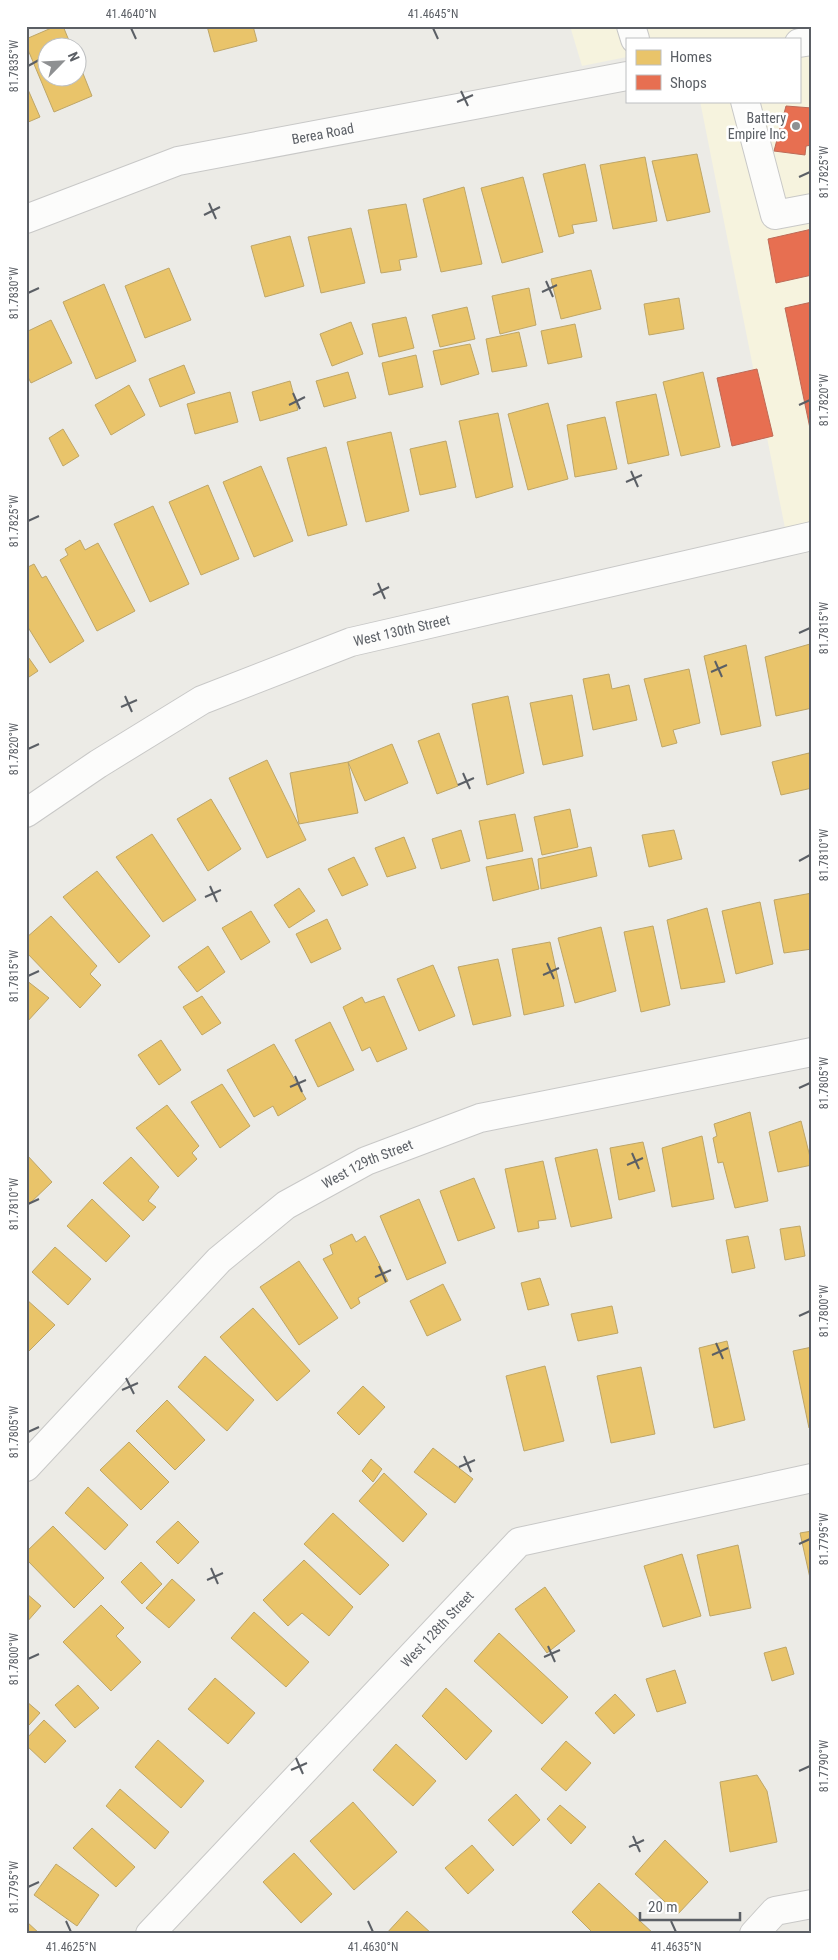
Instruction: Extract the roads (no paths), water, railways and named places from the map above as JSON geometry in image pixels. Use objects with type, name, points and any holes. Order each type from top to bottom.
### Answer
[{"type":"street","points":[[631,26],[635,38]]},
{"type":"street","name":"Berea Road","points":[[26,219],[178,162],[626,76]]},
{"type":"street","points":[[745,102],[775,215],[812,208]]},
{"type":"street","name":"West 130th Street","points":[[26,813],[98,764],[202,700],[351,642],[812,536]]},
{"type":"street","name":"West 129th Street","points":[[26,1466],[219,1260],[286,1205],[366,1161],[480,1118],[812,1052]]},
{"type":"street","name":"West 128th Street","points":[[150,1934],[519,1542],[812,1478]]},
{"type":"street","points":[[754,1934],[775,1911],[812,1904]]},
{"type":"place","name":"Battery Empire Inc","points":[[796,126]]}]
